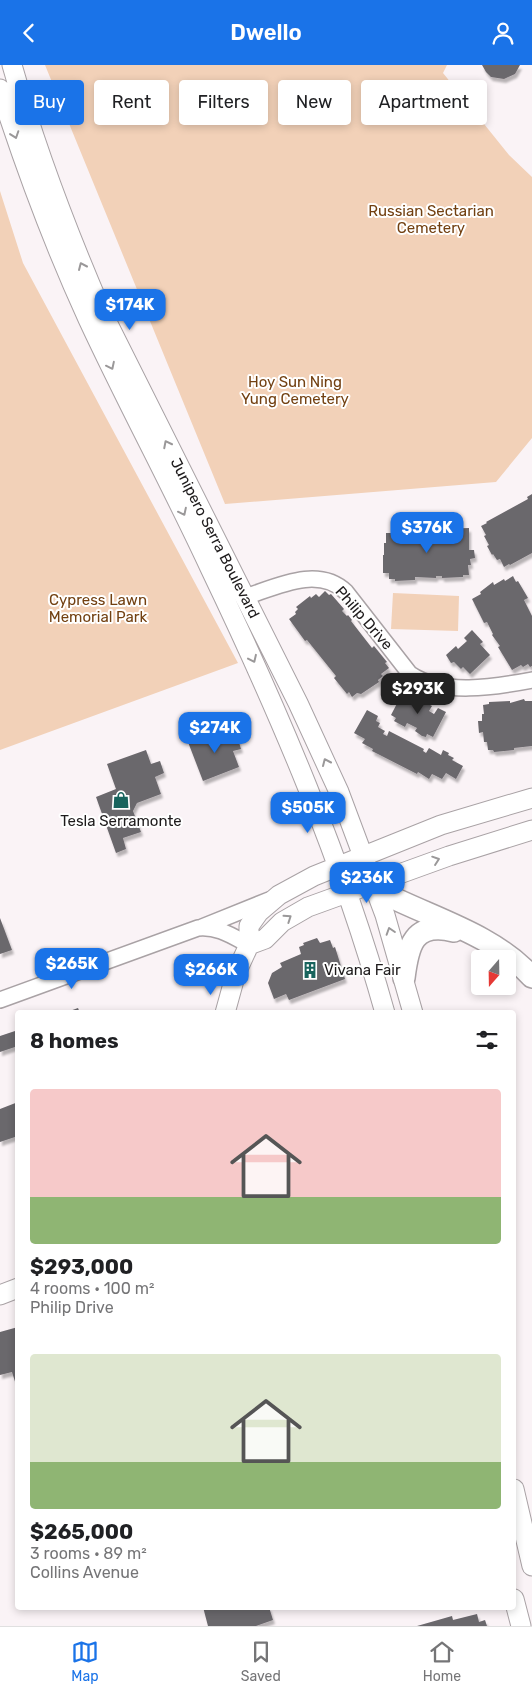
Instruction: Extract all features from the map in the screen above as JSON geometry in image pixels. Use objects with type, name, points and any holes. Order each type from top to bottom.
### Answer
[{"type":"highway","points":[[374,883],[385,894],[486,941],[514,960],[532,977]]},
{"type":"highway","points":[[404,978],[409,946],[415,937],[423,931],[448,929],[486,941]]},
{"type":"main road","name":"Junipero Serra Boulevard","points":[[12,65],[41,160],[94,295],[321,751],[339,792],[390,928],[412,1010]]},
{"type":"main road","name":"Junipero Serra Boulevard","points":[[0,89],[26,167],[64,264],[88,318],[209,566],[268,693],[348,893],[368,952],[384,1010]]},
{"type":"main road","points":[[226,1010],[236,973],[249,945],[248,930],[251,921],[279,895],[308,878],[441,825],[532,798]]},
{"type":"main road","points":[[249,945],[265,939],[282,922],[294,914],[449,856],[532,830]]},
{"type":"main road","points":[[0,1295],[15,1290]]},
{"type":"main road","points":[[516,1498],[532,1566]]},
{"type":"main road","points":[[516,1607],[521,1626]]},
{"type":"street","name":"Philip Drive","points":[[245,597],[304,580],[330,581],[346,592],[410,674],[416,678],[437,686],[460,688],[532,681]]},
{"type":"street","points":[[0,1000],[198,928],[279,895]]},
{"type":"street","points":[[198,928],[220,930],[249,945]]},
{"type":"green space","name":"Hoy Sun Ning Yung Cemetery","points":[[45,65],[447,65],[443,73],[449,80],[361,80],[361,125],[485,125],[509,155],[532,177],[532,438],[496,482],[225,504],[70,125],[84,125],[84,80],[51,80]]},
{"type":"green space","name":"Cypress Lawn Memorial Park","points":[[0,191],[23,263],[238,663],[0,750]]},
{"type":"green space","points":[[393,593],[459,596],[458,631],[391,629]]},
{"type":"building","points":[[482,65],[520,65],[515,74],[504,79],[491,77]]},
{"type":"building","points":[[532,494],[532,553],[504,567],[500,559],[497,560],[492,555],[481,526],[528,499],[527,497]]},
{"type":"building","points":[[469,528],[469,550],[474,550],[475,558],[470,559],[471,565],[468,565],[469,575],[442,578],[442,576],[436,576],[436,578],[415,577],[415,580],[395,581],[395,579],[389,579],[389,573],[383,573],[386,533],[392,533],[392,531],[439,531],[439,529]]},
{"type":"building","points":[[513,576],[528,598],[524,600],[532,616],[532,666],[530,667],[528,664],[523,667],[521,665],[512,670],[498,647],[500,646],[492,635],[487,622],[484,623],[472,599],[481,594],[480,592],[493,582],[494,585]]},
{"type":"building","points":[[325,591],[329,595],[331,594],[344,609],[342,611],[348,615],[372,648],[374,646],[387,662],[385,663],[389,668],[381,674],[383,676],[378,680],[379,682],[361,694],[357,693],[352,697],[349,692],[347,694],[334,678],[336,676],[307,640],[305,641],[289,619],[296,614],[295,612],[298,609],[296,607],[310,596],[311,598],[316,594],[319,597]]},
{"type":"building","points":[[472,630],[483,642],[480,644],[490,655],[470,674],[463,667],[461,669],[454,662],[451,663],[446,655],[456,646],[458,649],[467,641],[464,638]]},
{"type":"building","points":[[404,690],[411,694],[408,700],[415,703],[417,698],[432,706],[429,711],[434,714],[438,708],[446,712],[433,737],[427,734],[426,737],[422,736],[415,731],[417,728],[407,723],[405,727],[394,721],[396,718],[391,715]]},
{"type":"building","points":[[524,699],[525,701],[532,701],[532,746],[494,752],[493,750],[488,750],[487,742],[484,742],[483,732],[479,733],[478,721],[482,721],[482,714],[484,714],[483,705],[489,704],[489,702],[510,701],[510,703]]},
{"type":"building","points":[[367,710],[378,716],[376,721],[380,723],[378,727],[385,731],[383,734],[387,736],[389,731],[424,749],[423,751],[426,753],[429,748],[441,755],[443,750],[449,753],[448,755],[454,758],[452,760],[463,766],[456,779],[446,773],[442,779],[432,774],[429,779],[372,751],[373,749],[362,743],[365,739],[354,733]]},
{"type":"building","points":[[225,729],[228,739],[237,736],[241,749],[233,751],[239,767],[203,781],[188,742]]},
{"type":"building","name":"Tesla Serramonte","points":[[146,750],[151,764],[160,761],[164,773],[155,777],[161,794],[137,803],[133,811],[141,832],[123,838],[126,849],[116,853],[96,797],[116,789],[107,764]]},
{"type":"building","points":[[0,918],[12,950],[0,954]]},
{"type":"building","name":"Vivana Fair","points":[[317,938],[320,943],[330,940],[333,948],[335,947],[345,979],[289,1000],[286,994],[274,999],[268,983],[272,973],[282,967],[280,963],[301,954],[299,947],[304,945],[303,943]]},
{"type":"building","points":[[15,1031],[15,1047],[0,1052],[0,1036]]},
{"type":"building","points":[[15,1103],[15,1137],[0,1142],[0,1109]]},
{"type":"building","points":[[15,1328],[15,1382],[12,1372],[0,1375],[0,1332]]},
{"type":"building","points":[[204,1610],[270,1610],[273,1620],[256,1626],[208,1626]]},
{"type":"building","points":[[477,1614],[479,1622],[485,1620],[487,1626],[417,1626],[452,1616],[453,1620]]},
{"type":"place","name":"Tesla Serramonte","points":[[121,800]]},
{"type":"place","name":"Vivana Fair","points":[[310,970]]},
{"type":"park label","name":"Russian Sectarian Cemetery","points":[[431,220]]}]
